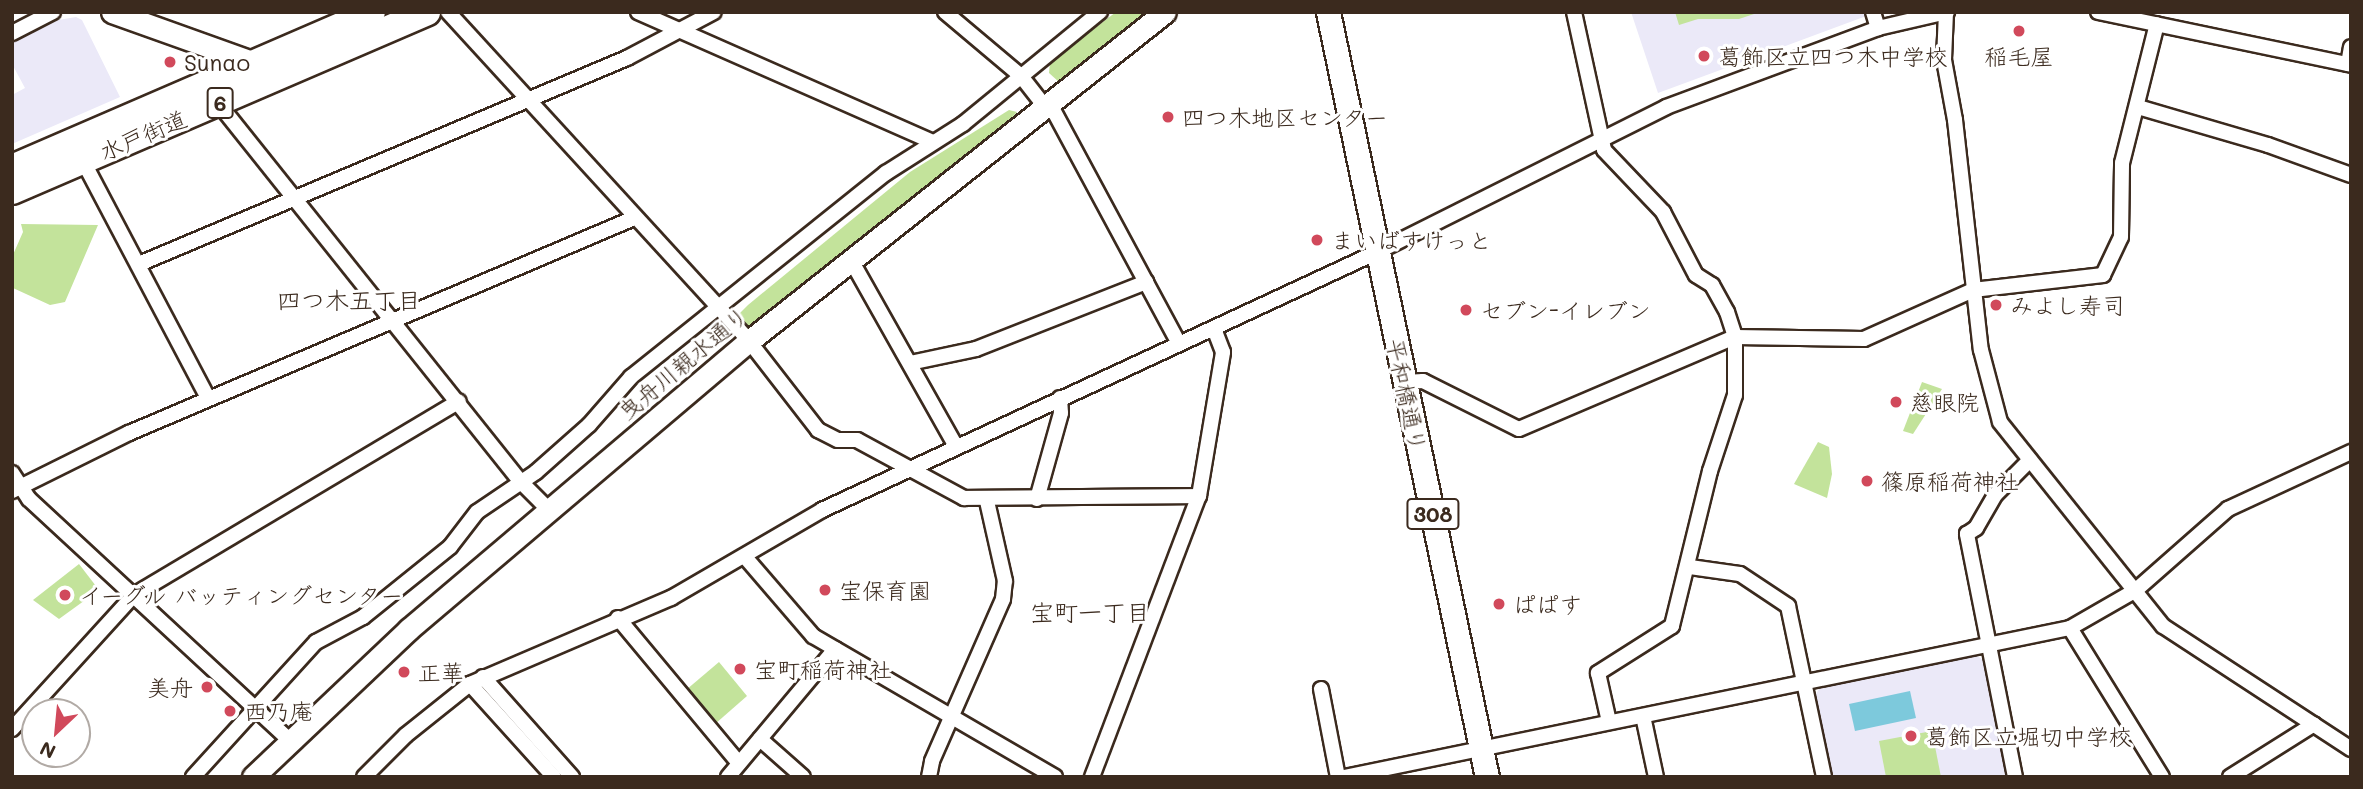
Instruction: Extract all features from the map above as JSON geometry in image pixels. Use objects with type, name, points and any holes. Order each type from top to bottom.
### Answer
[{"type":"highway","name":"6","points":[[253,62],[372,12]]},
{"type":"highway","name":"水戸街道","points":[[12,168],[229,90],[282,74],[427,12]]},
{"type":"highway","points":[[229,90],[253,62],[282,74]]},
{"type":"highway","name":"水戸街道","points":[[12,191],[229,90]]},
{"type":"main road","name":"平和橋通り","points":[[1328,12],[1487,777]]},
{"type":"street","points":[[12,33],[53,12]]},
{"type":"street","points":[[112,12],[253,62]]},
{"type":"street","points":[[447,12],[748,341],[818,430],[838,440],[857,440],[964,498],[987,500],[1199,496]]},
{"type":"street","points":[[638,12],[933,142]]},
{"type":"street","points":[[139,264],[529,100],[681,32],[714,12]]},
{"type":"street","points":[[945,12],[1021,76],[1048,106],[1179,344]]},
{"type":"street","points":[[194,777],[316,642],[363,617],[450,547],[477,512],[521,482],[589,425],[631,377],[718,311],[886,173],[962,124],[1100,12]]},
{"type":"street","name":"曳舟川親水通り","points":[[253,777],[409,629],[748,341],[1165,12]]},
{"type":"street","points":[[1574,12],[1600,139],[1663,212],[1696,275],[1712,285],[1735,337],[1735,394],[1710,471],[1690,567],[1672,626],[1598,673],[1609,722]]},
{"type":"street","points":[[1873,12],[1878,28]]},
{"type":"street","points":[[364,777],[406,735],[477,680],[670,598],[746,558],[822,510],[1377,252],[1600,139],[1706,90],[1878,28],[1947,12],[1944,60],[1955,120],[1973,290],[1993,407],[2030,460],[2163,626],[2351,749]]},
{"type":"street","points":[[2098,12],[2142,16],[2157,24],[2349,64],[2351,47]]},
{"type":"street","points":[[1405,382],[1423,381],[1519,429],[1669,361],[1735,337],[1864,339],[1973,290],[2103,275],[2121,237],[2122,163],[2157,24]]},
{"type":"street","points":[[229,90],[296,198],[521,482],[550,511]]},
{"type":"street","points":[[2138,107],[2268,145],[2351,175]]},
{"type":"street","points":[[83,160],[208,398]]},
{"type":"street","points":[[16,489],[208,398],[634,218]]},
{"type":"street","points":[[851,260],[956,446]]},
{"type":"street","points":[[910,363],[976,349],[1146,282]]},
{"type":"street","points":[[1092,777],[1199,496],[1223,352],[1214,329]]},
{"type":"street","points":[[1037,499],[1061,412],[1060,398]]},
{"type":"street","points":[[12,729],[134,595],[459,401]]},
{"type":"street","points":[[1344,777],[2070,628],[2136,590],[2228,509],[2351,452]]},
{"type":"street","points":[[2015,777],[1967,534],[1976,528],[1996,494],[2030,460]]},
{"type":"street","points":[[12,473],[16,489],[289,740]]},
{"type":"street","points":[[929,777],[952,716],[1003,599],[1005,581],[987,500]]},
{"type":"street","points":[[746,558],[813,636],[1055,777]]},
{"type":"street","points":[[1690,567],[1741,574],[1788,606],[1824,777]]},
{"type":"street","points":[[618,618],[740,763]]},
{"type":"street","points":[[2070,628],[2162,777]]},
{"type":"street","points":[[728,777],[835,649]]},
{"type":"street","points":[[477,680],[554,777]]},
{"type":"street","points":[[477,680],[572,777]]},
{"type":"street","points":[[1321,689],[1338,777]]},
{"type":"street","points":[[1643,716],[1656,777]]},
{"type":"street","points":[[2230,777],[2314,724]]},
{"type":"street","points":[[760,739],[803,777]]},
{"type":"shaded area","name":"葛飾区立四つ木中学校","points":[[1631,12],[1868,12],[1869,15],[1658,93]]},
{"type":"shaded area","points":[[76,17],[82,20],[120,97],[12,144],[12,95],[25,88],[12,64],[12,42],[58,20]]},
{"type":"shaded area","name":"葛飾区立堀切中学校","points":[[1975,655],[1984,660],[2008,777],[1831,777],[1815,696],[1821,685]]},
{"type":"green space","points":[[1116,12],[1147,12],[1066,80],[1059,82],[1049,73],[1050,62]]},
{"type":"green space","points":[[1675,12],[1760,12],[1739,19],[1698,19],[1679,25]]},
{"type":"green space","points":[[1009,110],[1017,112],[1008,122],[761,318],[750,326],[742,323],[740,313],[748,305],[910,172]]},
{"type":"green space","points":[[21,224],[98,225],[65,302],[50,305],[13,288],[12,257],[23,232]]},
{"type":"green space","points":[[1922,382],[1942,389],[1913,434],[1903,431]]},
{"type":"green space","points":[[1818,442],[1829,447],[1832,474],[1827,498],[1794,484]]},
{"type":"green space","name":"イーグル バッティングセンター","points":[[79,564],[99,590],[59,619],[33,600]]},
{"type":"green space","points":[[719,662],[747,696],[715,724],[686,690]]},
{"type":"green space","points":[[1932,731],[1941,777],[1886,777],[1879,741]]},
{"type":"water","points":[[1910,691],[1916,718],[1855,731],[1849,704]]},
{"type":"place","name":"稲毛屋","points":[[2019,31]]},
{"type":"place","name":"葛飾区立四つ木中学校","points":[[1704,56]]},
{"type":"place","name":"Sunao","points":[[170,62]]},
{"type":"place","name":"四つ木地区センター","points":[[1168,117]]},
{"type":"place","name":"まいばすけっと","points":[[1317,240]]},
{"type":"place","name":"みよし寿司","points":[[1996,305]]},
{"type":"place","name":"セブン-イレブン","points":[[1466,310]]},
{"type":"place","name":"慈眼院","points":[[1896,402]]},
{"type":"place","name":"篠原稲荷神社","points":[[1867,481]]},
{"type":"place","name":"宝保育園","points":[[825,590]]},
{"type":"place","name":"イーグル バッティングセンター","points":[[65,595]]},
{"type":"place","name":"ぱぱす","points":[[1499,604]]},
{"type":"place","name":"宝町稲荷神社","points":[[740,669]]},
{"type":"place","name":"正華","points":[[404,672]]},
{"type":"place","name":"美舟","points":[[207,687]]},
{"type":"place","name":"西乃庵","points":[[230,711]]},
{"type":"place","name":"葛飾区立堀切中学校","points":[[1911,736]]},
{"type":"district","name":"四つ木五丁目","points":[[349,300]]},
{"type":"district","name":"宝町一丁目","points":[[1090,612]]}]
